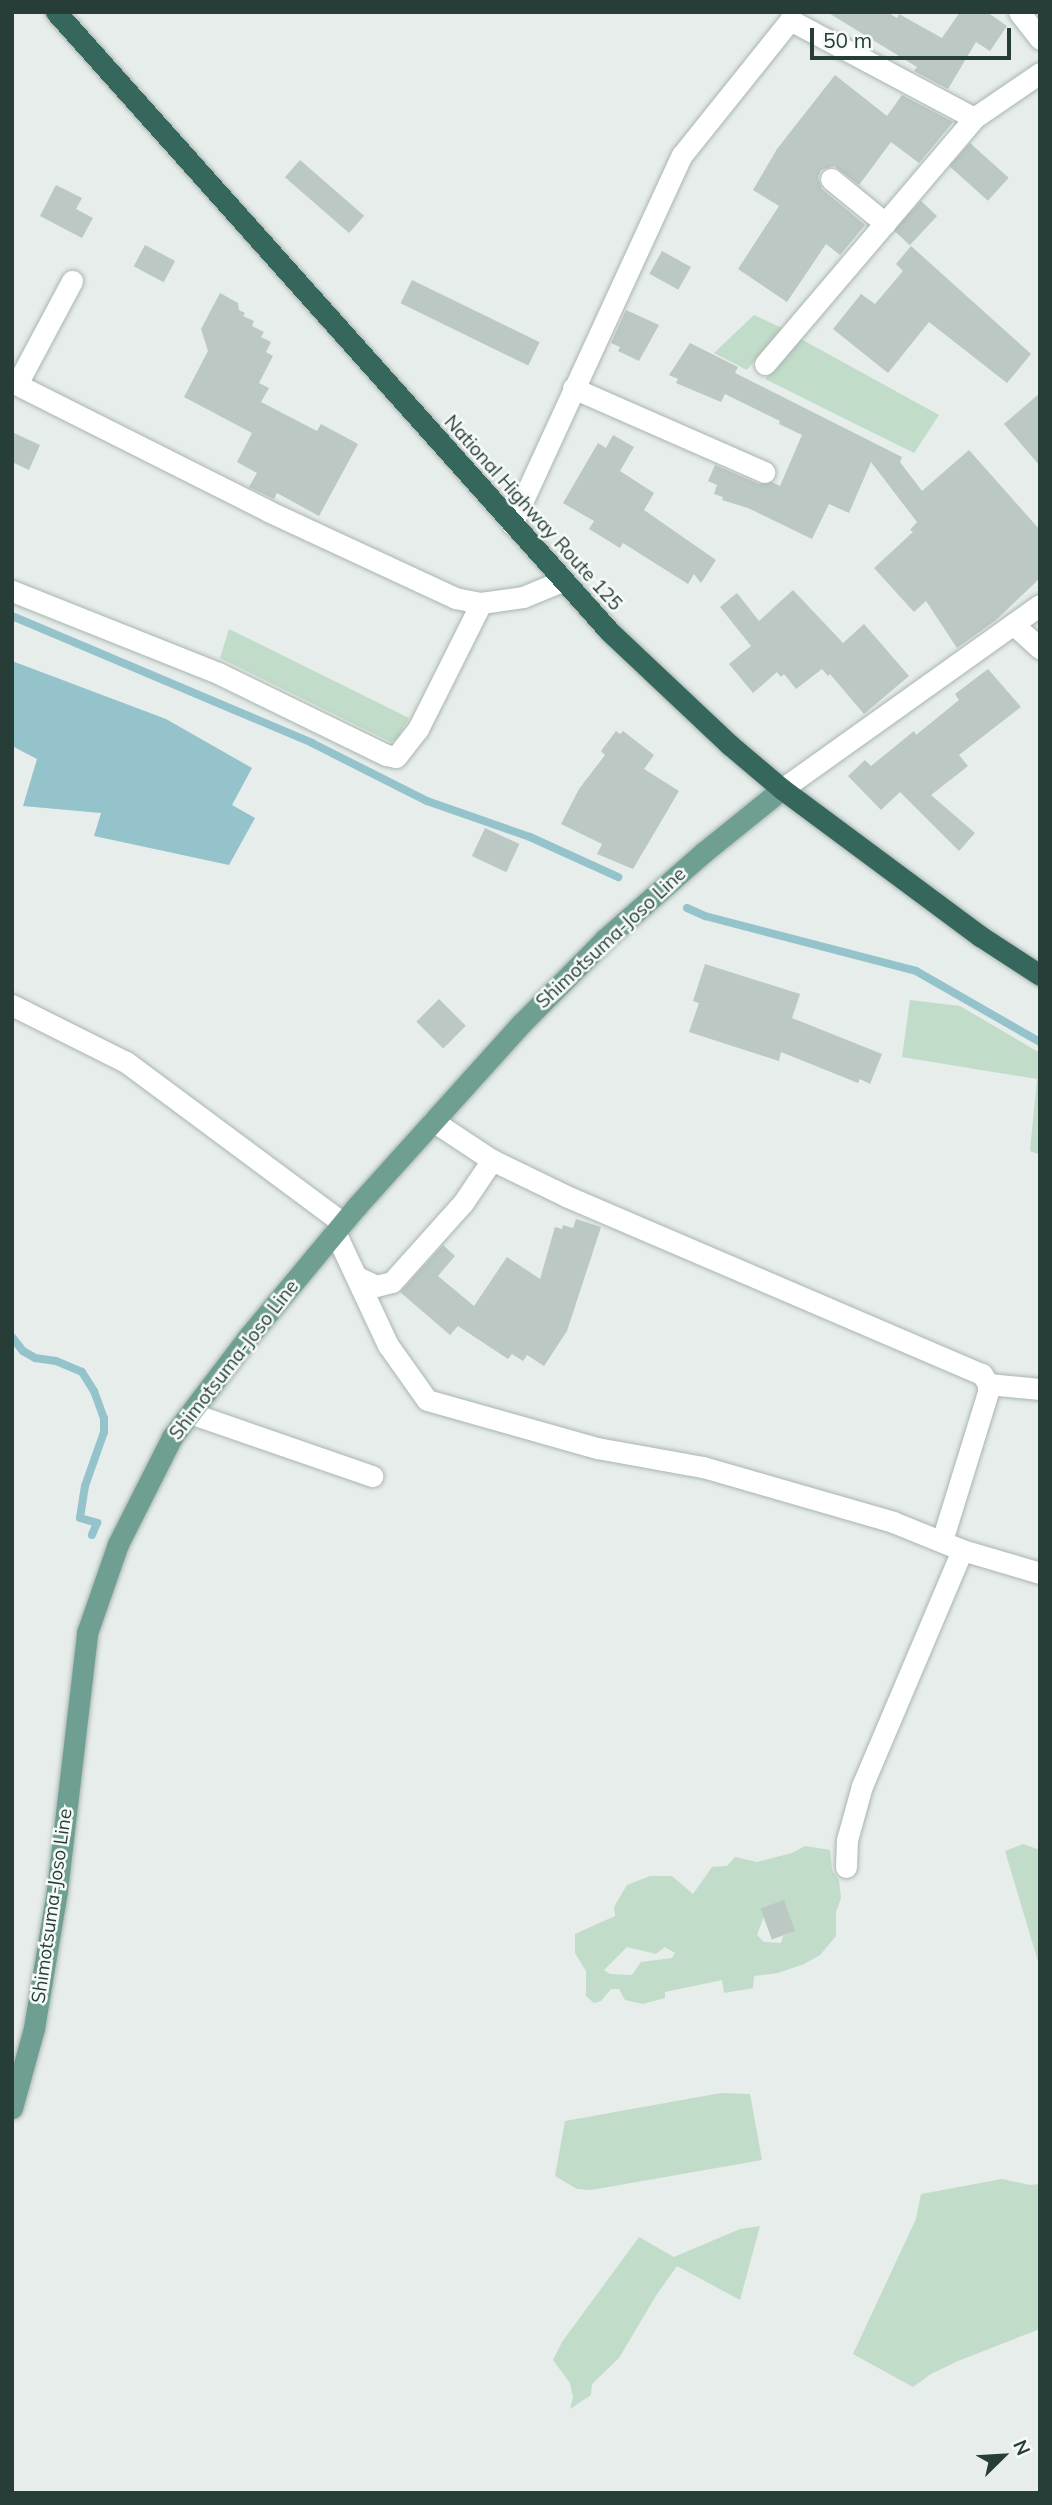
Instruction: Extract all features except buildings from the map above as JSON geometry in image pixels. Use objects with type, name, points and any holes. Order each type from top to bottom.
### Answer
[{"type":"highway","name":"National Highway Route 125","points":[[56,12],[562,581],[657,678],[782,789],[981,936],[1040,975]]},
{"type":"main road","name":"Shimotsuma-Joso Line","points":[[12,2108],[34,2028],[57,1890],[87,1633],[137,1501],[172,1437],[339,1228],[575,967],[704,852],[782,789]]},
{"type":"street","points":[[1019,12],[1040,40]]},
{"type":"street","points":[[512,524],[682,155],[783,16],[974,118]]},
{"type":"street","points":[[765,364],[974,118],[1040,73]]},
{"type":"street","points":[[831,179],[885,223]]},
{"type":"street","points":[[72,281],[15,383],[268,510],[455,597],[481,603],[523,597],[562,581]]},
{"type":"street","points":[[573,388],[764,472]]},
{"type":"street","points":[[12,591],[108,632],[218,673],[386,755],[396,757],[418,729],[481,603]]},
{"type":"street","points":[[782,789],[1040,605]]},
{"type":"street","points":[[1013,624],[1040,648]]},
{"type":"street","points":[[12,1005],[126,1062],[339,1228],[357,1277],[388,1345],[428,1400],[597,1448],[704,1467],[893,1522],[962,1550],[1040,1573]]},
{"type":"street","points":[[433,1121],[492,1160],[643,1231],[972,1369],[988,1384],[1040,1389]]},
{"type":"street","points":[[357,1277],[376,1286],[392,1282],[463,1203],[492,1160]]},
{"type":"street","points":[[942,1541],[988,1384]]},
{"type":"street","points":[[190,1413],[372,1476]]},
{"type":"street","points":[[846,1867],[847,1840],[862,1787],[962,1550]]},
{"type":"green space","points":[[754,315],[782,328],[747,370],[714,353]]},
{"type":"green space","points":[[801,339],[939,415],[914,453],[765,379]]},
{"type":"green space","points":[[229,629],[409,718],[397,739],[391,742],[220,658]]},
{"type":"green space","points":[[910,1000],[960,1006],[1040,1053],[1040,1155],[1030,1151],[1037,1079],[902,1057]]},
{"type":"green space","points":[[1023,1844],[1040,1850],[1040,1968],[1005,1851]]},
{"type":"green space","points":[[805,1846],[830,1850],[832,1870],[839,1880],[841,1898],[836,1912],[836,1936],[820,1955],[778,1973],[754,1976],[753,1988],[724,1993],[722,1980],[665,1992],[665,1998],[643,2004],[625,2000],[619,1989],[611,1989],[601,2001],[594,2003],[586,1996],[586,1971],[575,1953],[575,1934],[615,1916],[614,1907],[627,1885],[650,1876],[672,1876],[693,1894],[712,1867],[727,1866],[735,1857],[757,1862],[792,1853]],"holes":[[[784,1901],[795,1931],[783,1936],[781,1943],[764,1942],[757,1935],[764,1916],[761,1909]],[[627,1947],[656,1954],[665,1947],[675,1953],[672,1958],[641,1962],[632,1975],[610,1974],[604,1970]]]},
{"type":"green space","points":[[721,2093],[750,2094],[762,2160],[591,2190],[577,2189],[555,2176],[565,2121]]},
{"type":"green space","points":[[1002,2179],[1030,2185],[1040,2184],[1040,2329],[958,2361],[931,2374],[913,2387],[853,2354],[916,2219],[921,2194]]},
{"type":"green space","points":[[760,2226],[740,2300],[677,2266],[619,2358],[592,2384],[591,2395],[570,2409],[573,2397],[570,2383],[553,2360],[562,2342],[639,2237],[674,2257],[740,2229]]},
{"type":"water","points":[[12,661],[166,719],[252,768],[232,805],[255,818],[229,865],[94,836],[101,813],[23,806],[37,759],[12,746]]},
{"type":"waterway","points":[[12,616],[312,743],[427,801],[530,837],[618,877]]},
{"type":"waterway","points":[[687,908],[705,916],[916,971],[1040,1042]]},
{"type":"waterway","points":[[12,1337],[23,1351],[35,1358],[56,1361],[82,1372],[94,1391],[104,1418],[104,1432],[85,1486],[80,1518],[97,1523],[92,1535]]}]
